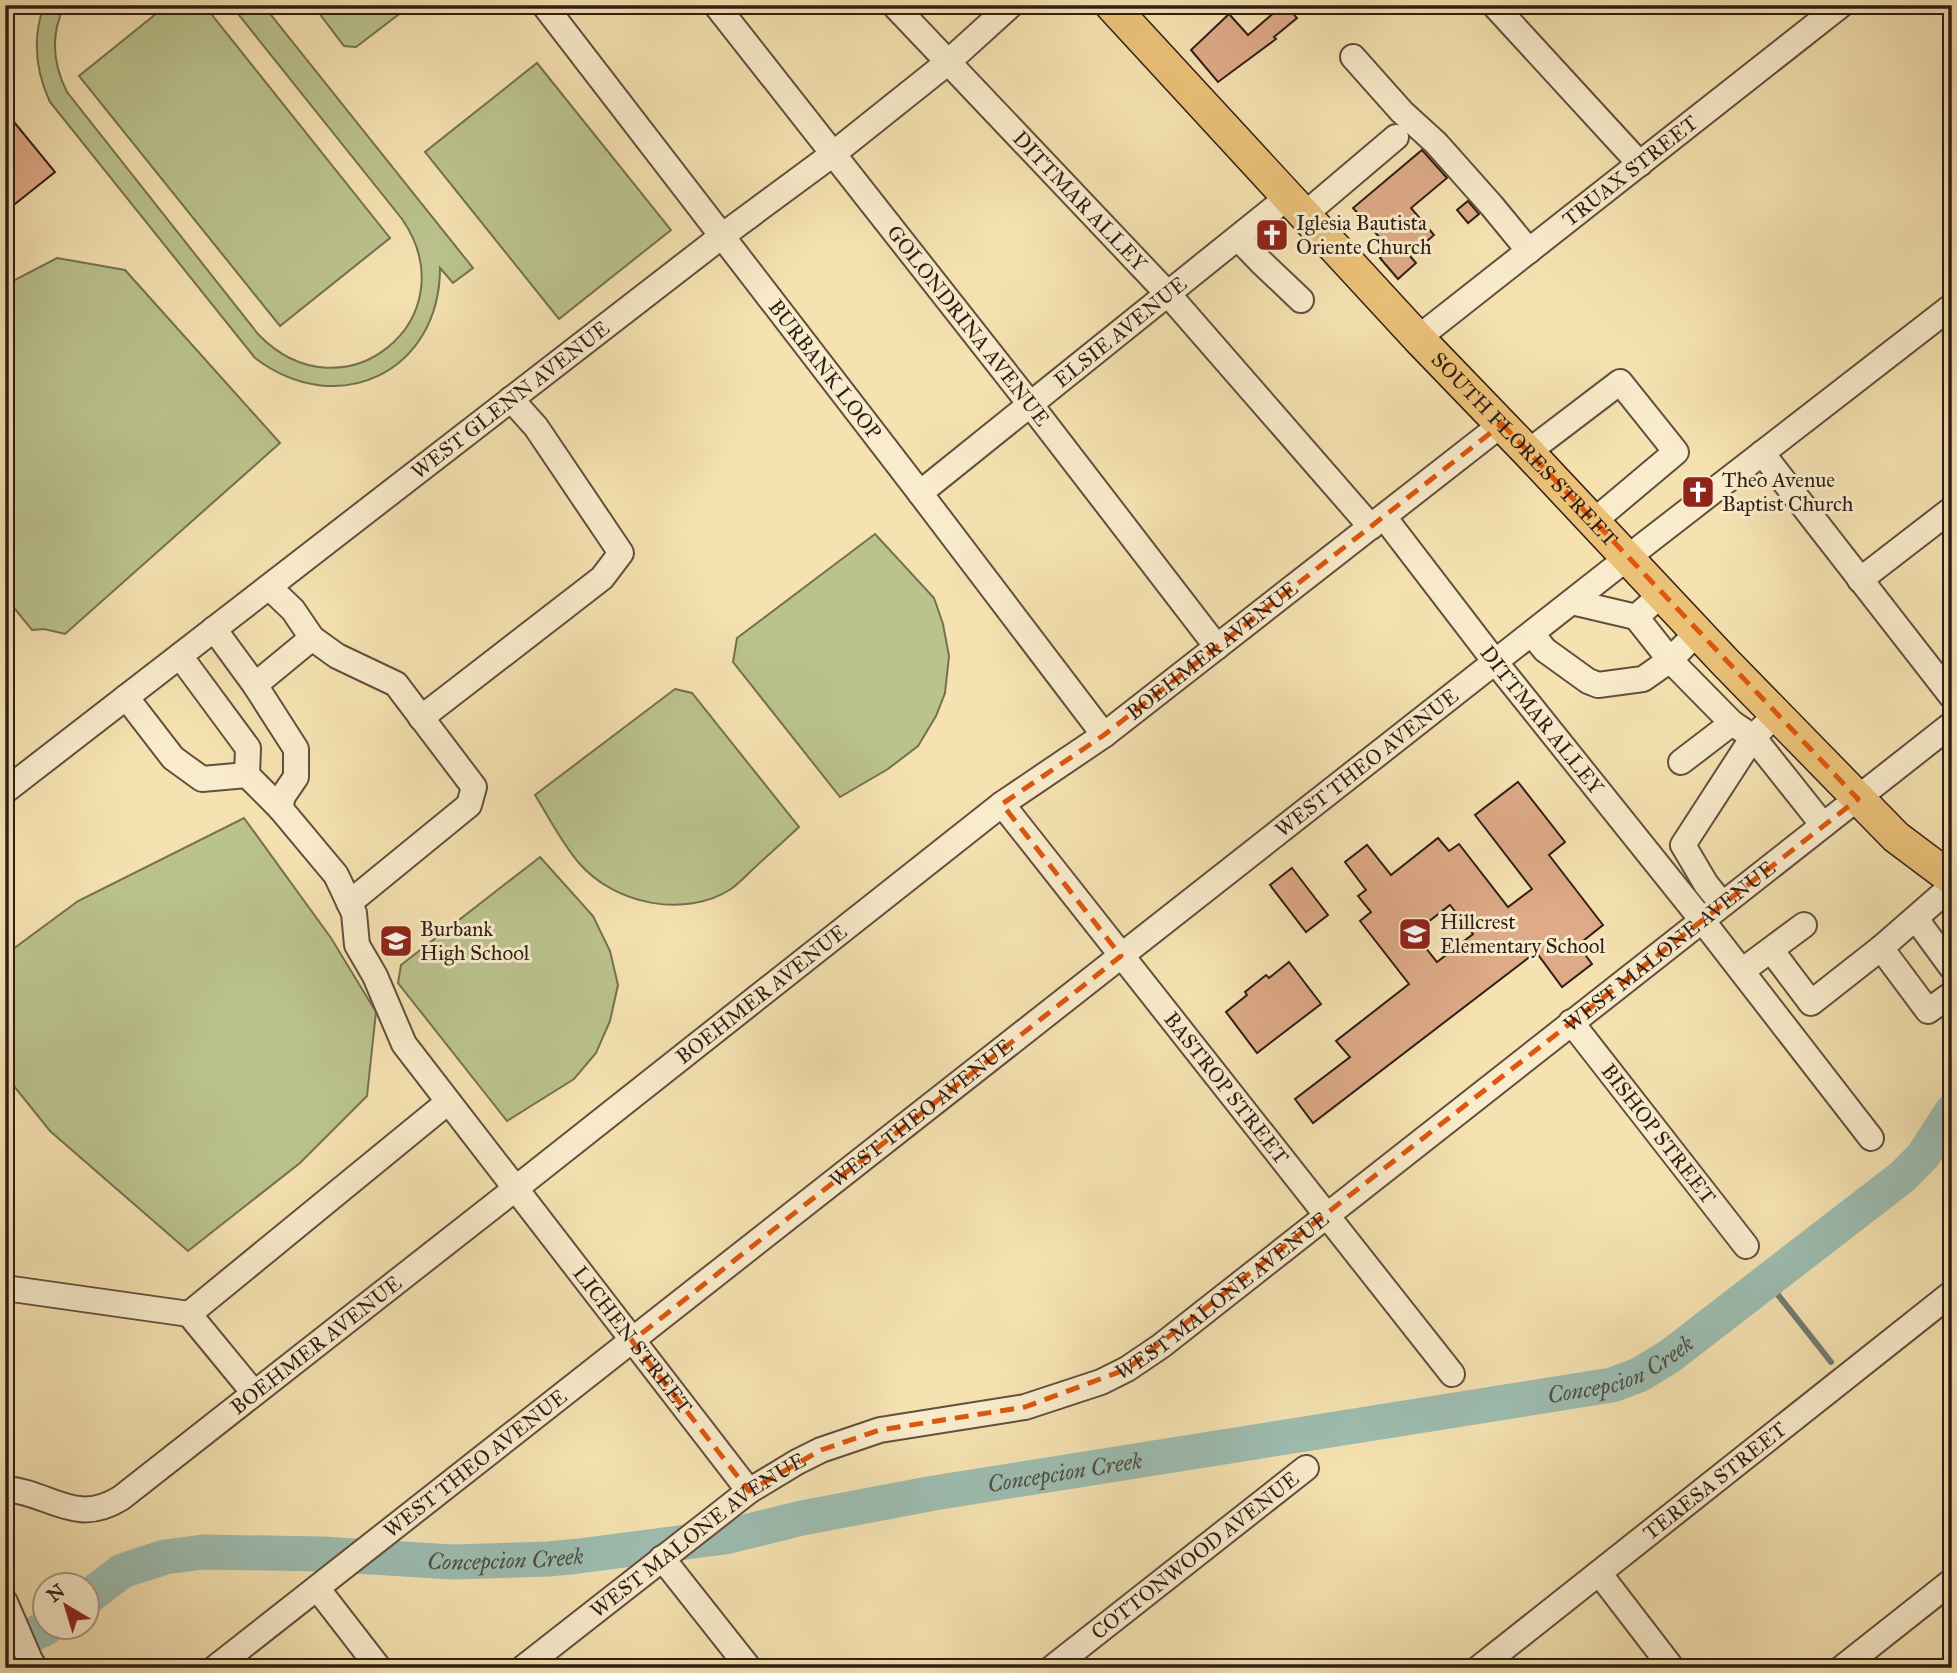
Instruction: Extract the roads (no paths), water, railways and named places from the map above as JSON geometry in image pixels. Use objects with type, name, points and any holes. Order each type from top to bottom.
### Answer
[{"type":"main road","name":"SOUTH FLORES STREET","points":[[1111,5],[1418,338],[1725,662],[1896,837],[1952,879]]},
{"type":"street","name":"BURBANK LOOP","points":[[544,5],[1104,735]]},
{"type":"street","name":"GOLONDRINA AVENUE","points":[[716,5],[1217,647]]},
{"type":"street","name":"DITTMAR ALLEY","points":[[894,5],[1378,522],[1496,663],[1702,920],[1871,1138]]},
{"type":"street","name":"WEST GLENN AVENUE","points":[[5,791],[722,236],[833,154],[947,63],[1011,5]]},
{"type":"street","points":[[1494,5],[1640,164]]},
{"type":"street","name":"TRUAX STREET","points":[[1418,338],[1841,5]]},
{"type":"street","points":[[1353,57],[1402,112],[1436,143],[1529,251]]},
{"type":"street","name":"ELSIE AVENUE","points":[[920,493],[1238,238],[1296,206],[1396,137]]},
{"type":"street","points":[[1238,238],[1301,300]]},
{"type":"street","name":"WEST THEO AVENUE","points":[[215,1668],[1532,634],[1581,604],[1628,558],[1952,306]]},
{"type":"street","points":[[1528,452],[1620,382],[1676,452],[1594,521]]},
{"type":"street","points":[[422,718],[602,578],[621,552],[536,427],[511,399]]},
{"type":"street","name":"BOEHMER AVENUE","points":[[5,1489],[71,1508],[107,1506],[121,1498],[1002,804],[1104,735],[1502,424]]},
{"type":"street","points":[[1762,453],[1952,697]]},
{"type":"street","points":[[1860,580],[1952,509]]},
{"type":"street","points":[[268,587],[293,610],[312,638],[337,656],[396,684],[474,787],[469,805],[349,904]]},
{"type":"street","points":[[1581,604],[1602,622],[1638,620],[1662,594]]},
{"type":"street","points":[[1638,620],[1698,689],[1732,723],[1753,737],[1824,825]]},
{"type":"street","points":[[214,629],[255,685],[296,749],[296,777],[283,796],[280,808]]},
{"type":"street","points":[[1532,634],[1545,650],[1588,681],[1598,685],[1643,678],[1670,660],[1698,632]]},
{"type":"street","points":[[255,685],[312,638]]},
{"type":"street","points":[[126,697],[173,758],[202,779],[247,775],[248,748],[180,656]]},
{"type":"street","points":[[1698,689],[1725,662]]},
{"type":"street","points":[[1722,904],[1706,884],[1683,845],[1753,737],[1777,714]]},
{"type":"street","points":[[1681,762],[1732,723]]},
{"type":"street","name":"WEST MALONE AVENUE","points":[[523,1668],[740,1499],[797,1462],[821,1450],[880,1430],[1025,1406],[1101,1382],[1127,1369],[1161,1346],[1952,724]]},
{"type":"street","name":"LICHEN STREET","points":[[247,775],[280,808],[336,875],[354,913],[357,945],[375,976],[404,1044],[632,1340],[740,1499]]},
{"type":"street","name":"BASTROP STREET","points":[[1002,804],[1452,1374]]},
{"type":"street","points":[[1771,950],[1811,1003],[1916,919],[1952,886]]},
{"type":"street","points":[[1916,919],[1952,968]]},
{"type":"street","points":[[1742,971],[1804,925]]},
{"type":"street","points":[[1881,948],[1928,1011],[1952,994]]},
{"type":"street","name":"BISHOP STREET","points":[[1571,1022],[1746,1246]]},
{"type":"street","points":[[189,1314],[448,1102]]},
{"type":"street","points":[[5,1288],[189,1314],[254,1393]]},
{"type":"street","name":"TERESA STREET","points":[[1479,1668],[1952,1293]]},
{"type":"street","name":"COTTONWOOD AVENUE","points":[[1052,1668],[1306,1468]]},
{"type":"street","points":[[662,1558],[749,1668]]},
{"type":"street","points":[[1599,1573],[1672,1668]]},
{"type":"street","points":[[1842,1668],[1952,1581]]},
{"type":"street","points":[[312,1591],[379,1668]]},
{"type":"street","points":[[5,1602],[33,1664]]},
{"type":"waterway","name":"Concepcion Creek","points":[[102,1586],[122,1571],[165,1557],[203,1552],[323,1554],[453,1562],[548,1559],[725,1537],[802,1518],[934,1493],[1612,1385],[1639,1375],[1670,1356],[1902,1177],[1923,1156],[1952,1111]]},
{"type":"waterway","points":[[1767,1281],[1831,1362]]},
{"type":"waterway","name":"Concepcion Creek","points":[[5,1647],[32,1634]]},
{"type":"place","name":"Iglesia Bautista Oriente Church","points":[[1272,235]]},
{"type":"place","name":"Theo Avenue Baptist Church","points":[[1698,492]]},
{"type":"place","name":"Hillcrest Elementary School","points":[[1415,934]]},
{"type":"place","name":"Burbank High School","points":[[396,941]]}]
